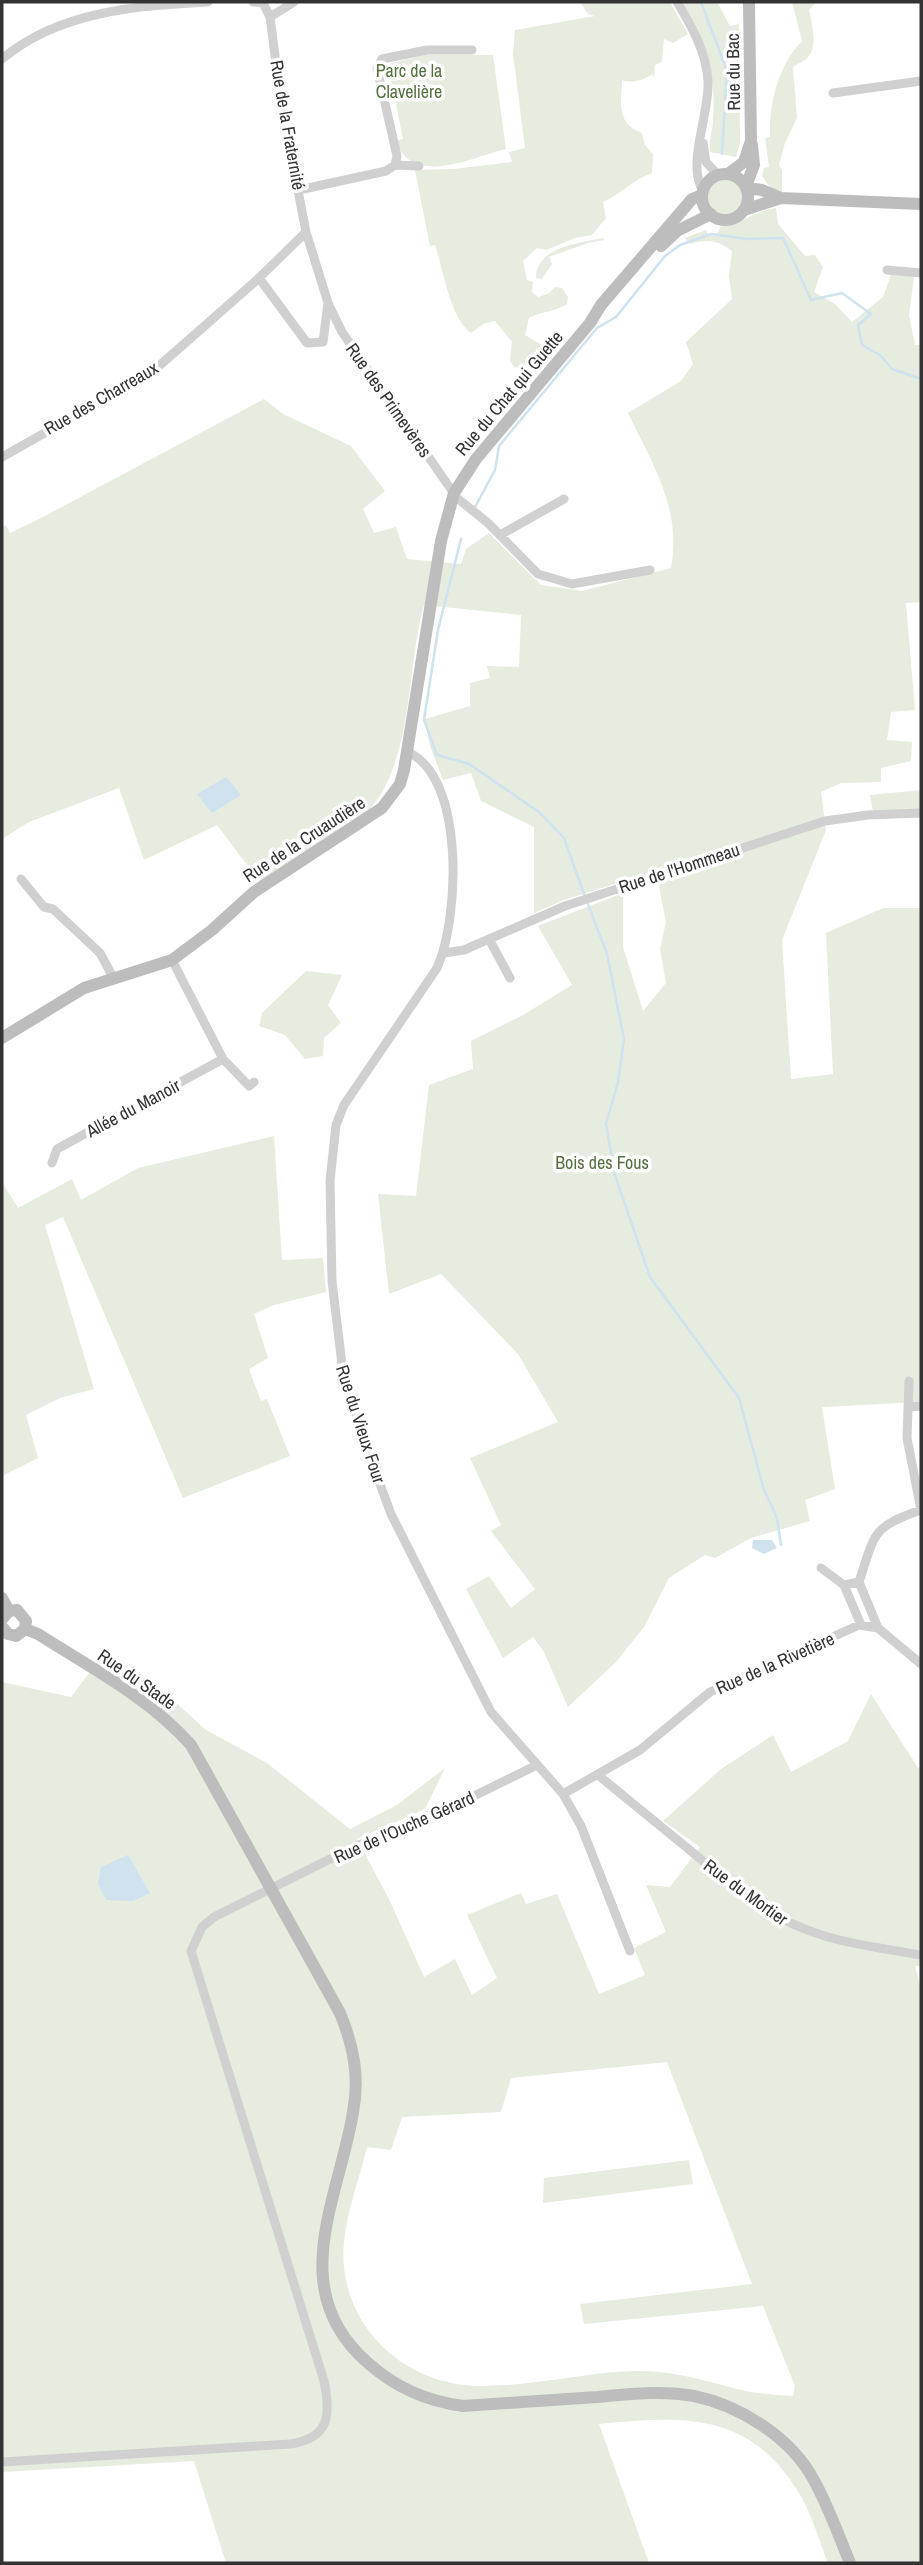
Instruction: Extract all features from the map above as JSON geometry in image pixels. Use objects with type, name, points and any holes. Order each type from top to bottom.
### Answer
[{"type":"street","points":[[2,60],[22,42],[44,30],[123,5],[208,2]]},
{"type":"street","points":[[253,2],[262,3],[270,17],[294,2]]},
{"type":"street","points":[[677,2],[701,43],[708,80],[696,169],[706,210],[724,220],[744,210],[781,198]]},
{"type":"street","name":"Rue du Bac","points":[[749,2],[751,141],[755,151],[754,165],[762,190]]},
{"type":"street","name":"Rue de la Fraternité","points":[[270,17],[281,102],[306,232],[328,303]]},
{"type":"street","points":[[395,165],[397,156],[378,77],[377,68],[382,59],[427,50],[472,50]]},
{"type":"street","points":[[833,93],[921,81]]},
{"type":"street","points":[[702,139],[706,162],[746,187],[781,198],[921,204]]},
{"type":"street","points":[[702,193],[706,184],[744,162],[751,141]]},
{"type":"street","points":[[299,190],[386,171],[395,165],[419,166]]},
{"type":"street","points":[[744,210],[746,187],[754,165]]},
{"type":"street","name":"Rue du Chat qui Guette","points":[[594,318],[601,305],[692,199],[702,193]]},
{"type":"street","name":"Rue du Chat qui Guette","points":[[454,493],[476,459],[594,318],[667,239],[710,214]]},
{"type":"street","name":"Rue des Charreaux","points":[[2,457],[151,373],[259,278],[306,232]]},
{"type":"street","points":[[887,270],[921,273]]},
{"type":"street","points":[[259,278],[307,343],[323,342],[328,303]]},
{"type":"street","name":"Rue des Primevères","points":[[328,303],[342,332],[454,493],[538,574],[572,584],[650,570]]},
{"type":"street","name":"Rue de la Cruaudière","points":[[2,1038],[63,998],[172,960],[202,938],[254,892],[382,808],[400,784],[408,752],[441,541],[454,493]]},
{"type":"street","points":[[500,535],[564,499]]},
{"type":"street","name":"Rue du Vieux Four","points":[[408,752],[425,764],[436,780],[447,817],[453,853],[452,906],[444,953],[344,1105],[336,1125],[330,1181],[332,1281],[343,1373],[391,1514],[491,1712],[563,1794],[581,1826],[630,1951]]},
{"type":"street","name":"Rue de l'Hommeau","points":[[444,953],[464,950],[565,906],[825,821],[868,815],[921,813]]},
{"type":"street","points":[[21,879],[44,907],[53,908],[100,953],[114,979]]},
{"type":"street","points":[[489,939],[510,978]]},
{"type":"street","points":[[172,960],[223,1059],[249,1086],[254,1082]]},
{"type":"street","name":"Allée du Manoir","points":[[52,1163],[57,1149],[223,1059]]},
{"type":"street","points":[[909,1381],[907,1438],[921,1510],[882,1526],[874,1537],[859,1582],[878,1628],[921,1664]]},
{"type":"street","points":[[908,1407],[921,1406]]},
{"type":"street","points":[[821,1568],[844,1585],[861,1625],[878,1628]]},
{"type":"street","points":[[844,1585],[859,1582]]},
{"type":"street","points":[[2,1598],[4,1624],[16,1636],[25,1629],[23,1614],[4,1624]]},
{"type":"street","name":"Rue de la Rivetière","points":[[563,1794],[640,1750],[710,1692],[861,1625]]},
{"type":"street","name":"Rue du Stade","points":[[25,1629],[38,1634],[143,1700],[173,1725],[202,1763],[340,2013],[353,2045],[356,2074],[354,2111],[323,2232],[320,2257],[325,2293],[336,2322],[359,2356],[384,2377],[437,2403],[463,2406],[658,2392],[694,2396],[725,2405],[771,2433],[791,2449],[810,2473],[849,2563]]},
{"type":"street","name":"Rue de l'Ouche Gérard","points":[[2,2462],[290,2444],[307,2441],[321,2430],[328,2418],[329,2404],[324,2381],[191,1951],[196,1937],[208,1922],[271,1888],[537,1765]]},
{"type":"street","name":"Rue du Mortier","points":[[598,1775],[752,1901],[780,1920],[805,1932],[921,1955]]},
{"type":"green space","points":[[580,2],[670,2],[688,34],[673,43],[664,39],[662,62],[655,65],[654,77],[652,74],[638,81],[622,80],[621,104],[624,118],[642,133],[645,145],[653,154],[652,173],[603,202],[606,218],[592,235],[575,238],[546,250],[537,248],[523,261],[527,280],[533,282],[532,292],[538,297],[548,294],[555,287],[562,288],[568,297],[567,304],[563,307],[529,318],[525,335],[542,345],[540,364],[532,373],[514,367],[510,361],[512,342],[495,321],[485,323],[471,333],[458,316],[452,305],[435,245],[430,246],[415,170],[454,169],[512,162],[509,152],[525,148],[513,54],[515,30],[595,16],[588,14]]},
{"type":"green space","points":[[681,2],[717,2],[730,26],[739,24],[740,144],[736,157],[710,152],[714,103],[711,72],[703,44]]},
{"type":"green space","points":[[792,2],[816,2],[809,10],[813,47],[807,58],[793,67],[797,118],[785,143],[779,165],[782,170],[782,192],[770,187],[762,176],[764,168],[769,167],[765,138],[770,137],[773,99],[781,73],[802,41]]},
{"type":"green space","name":"Parc de la Clavelière","points":[[424,55],[493,55],[506,149],[445,166],[415,163],[404,155],[396,141],[403,139],[388,64]]},
{"type":"green space","points":[[725,179],[737,185],[743,197],[737,209],[725,215],[713,209],[707,197],[713,185]]},
{"type":"green space","name":"Bois des Fous","points":[[776,208],[778,224],[805,256],[815,255],[823,267],[814,292],[835,304],[852,322],[883,297],[892,272],[914,277],[909,315],[915,345],[921,345],[921,602],[906,603],[915,710],[891,712],[887,740],[912,742],[911,761],[881,768],[881,782],[841,783],[821,792],[826,830],[782,940],[791,1079],[833,1074],[826,933],[883,908],[921,908],[921,1402],[822,1407],[835,1489],[805,1500],[810,1521],[751,1538],[715,1558],[705,1555],[669,1578],[644,1627],[616,1662],[568,1707],[544,1652],[533,1637],[503,1658],[466,1589],[489,1576],[511,1608],[535,1589],[491,1531],[501,1525],[470,1458],[558,1422],[518,1354],[441,1274],[389,1294],[378,1194],[416,1196],[429,1085],[473,1069],[471,1041],[523,1015],[572,985],[538,926],[623,893],[623,947],[643,1011],[666,983],[660,949],[666,922],[656,871],[564,900],[534,913],[534,827],[481,801],[471,773],[443,780],[430,746],[425,719],[470,706],[470,683],[490,678],[487,666],[519,667],[521,615],[424,605],[400,747],[391,774],[378,798],[350,827],[260,882],[217,825],[144,860],[119,788],[29,822],[2,839],[2,528],[6,525],[10,533],[41,518],[264,399],[283,414],[351,446],[385,491],[363,509],[374,533],[396,527],[407,559],[461,564],[466,549],[489,533],[541,585],[582,591],[671,568],[673,547],[669,507],[655,469],[628,413],[681,381],[693,364],[686,342],[732,299],[729,276],[732,251],[712,242],[690,244],[685,238],[706,230],[708,234],[718,233],[721,225],[735,223]]},
{"type":"green space","points":[[602,238],[605,240],[549,257],[552,264],[542,279],[536,278],[543,259],[551,253],[560,248]]},
{"type":"green space","points":[[921,790],[921,809],[873,812],[870,795]]},
{"type":"green space","points":[[306,971],[342,975],[328,1005],[341,1023],[324,1038],[323,1056],[305,1059],[285,1035],[259,1026],[262,1013]]},
{"type":"green space","points":[[274,1136],[282,1260],[323,1258],[326,1292],[274,1305],[254,1314],[268,1358],[249,1369],[261,1401],[267,1399],[290,1456],[183,1498],[63,1217],[45,1225],[94,1389],[60,1398],[26,1415],[38,1458],[2,1476],[2,1182],[18,1208],[72,1179],[81,1200],[138,1168]]},
{"type":"green space","points":[[104,1653],[161,1689],[206,1730],[267,1763],[350,1829],[397,1805],[445,1768],[425,1809],[357,1839],[389,1899],[424,1977],[455,1959],[472,1995],[497,1978],[467,1915],[521,1893],[526,1904],[557,1894],[599,1994],[645,1975],[634,1948],[666,1932],[646,1885],[670,1887],[700,1847],[663,1821],[721,1769],[773,1735],[791,1772],[848,1741],[871,1694],[918,1768],[921,1766],[921,1966],[915,1966],[921,1988],[921,2563],[828,2563],[804,2501],[780,2466],[759,2446],[736,2433],[712,2425],[686,2421],[599,2424],[649,2563],[226,2563],[194,2461],[2,2472],[2,1682],[71,1697]],"holes":[[[667,2062],[752,2284],[580,2304],[584,2324],[763,2306],[795,2386],[793,2396],[745,2391],[691,2377],[650,2371],[617,2372],[522,2384],[457,2384],[433,2378],[410,2367],[390,2353],[373,2336],[359,2315],[349,2292],[343,2252],[351,2207],[367,2147],[391,2150],[402,2117],[501,2112],[511,2078]]]},
{"type":"green space","points":[[689,2160],[693,2184],[543,2203],[544,2178]]},
{"type":"water","points":[[226,777],[241,795],[212,813],[197,794]]},
{"type":"water","points":[[753,1540],[772,1540],[777,1548],[764,1554],[752,1548]]},
{"type":"water","points":[[128,1855],[150,1893],[133,1901],[106,1900],[98,1884],[101,1867]]},
{"type":"waterway","points":[[701,2],[727,71],[722,154]]},
{"type":"waterway","points":[[475,507],[495,470],[499,446],[597,328],[616,317],[665,256],[680,245],[711,234],[747,239],[783,238],[811,300],[842,293],[871,314],[858,325],[862,345],[880,355],[892,369],[921,379]]},
{"type":"waterway","points":[[461,539],[438,630],[424,720],[437,755],[469,764],[539,812],[564,838],[585,897]]},
{"type":"waterway","points":[[588,904],[607,954],[624,1039],[618,1082],[606,1124],[615,1175],[650,1277],[739,1398],[764,1490],[777,1518],[781,1545]]}]
